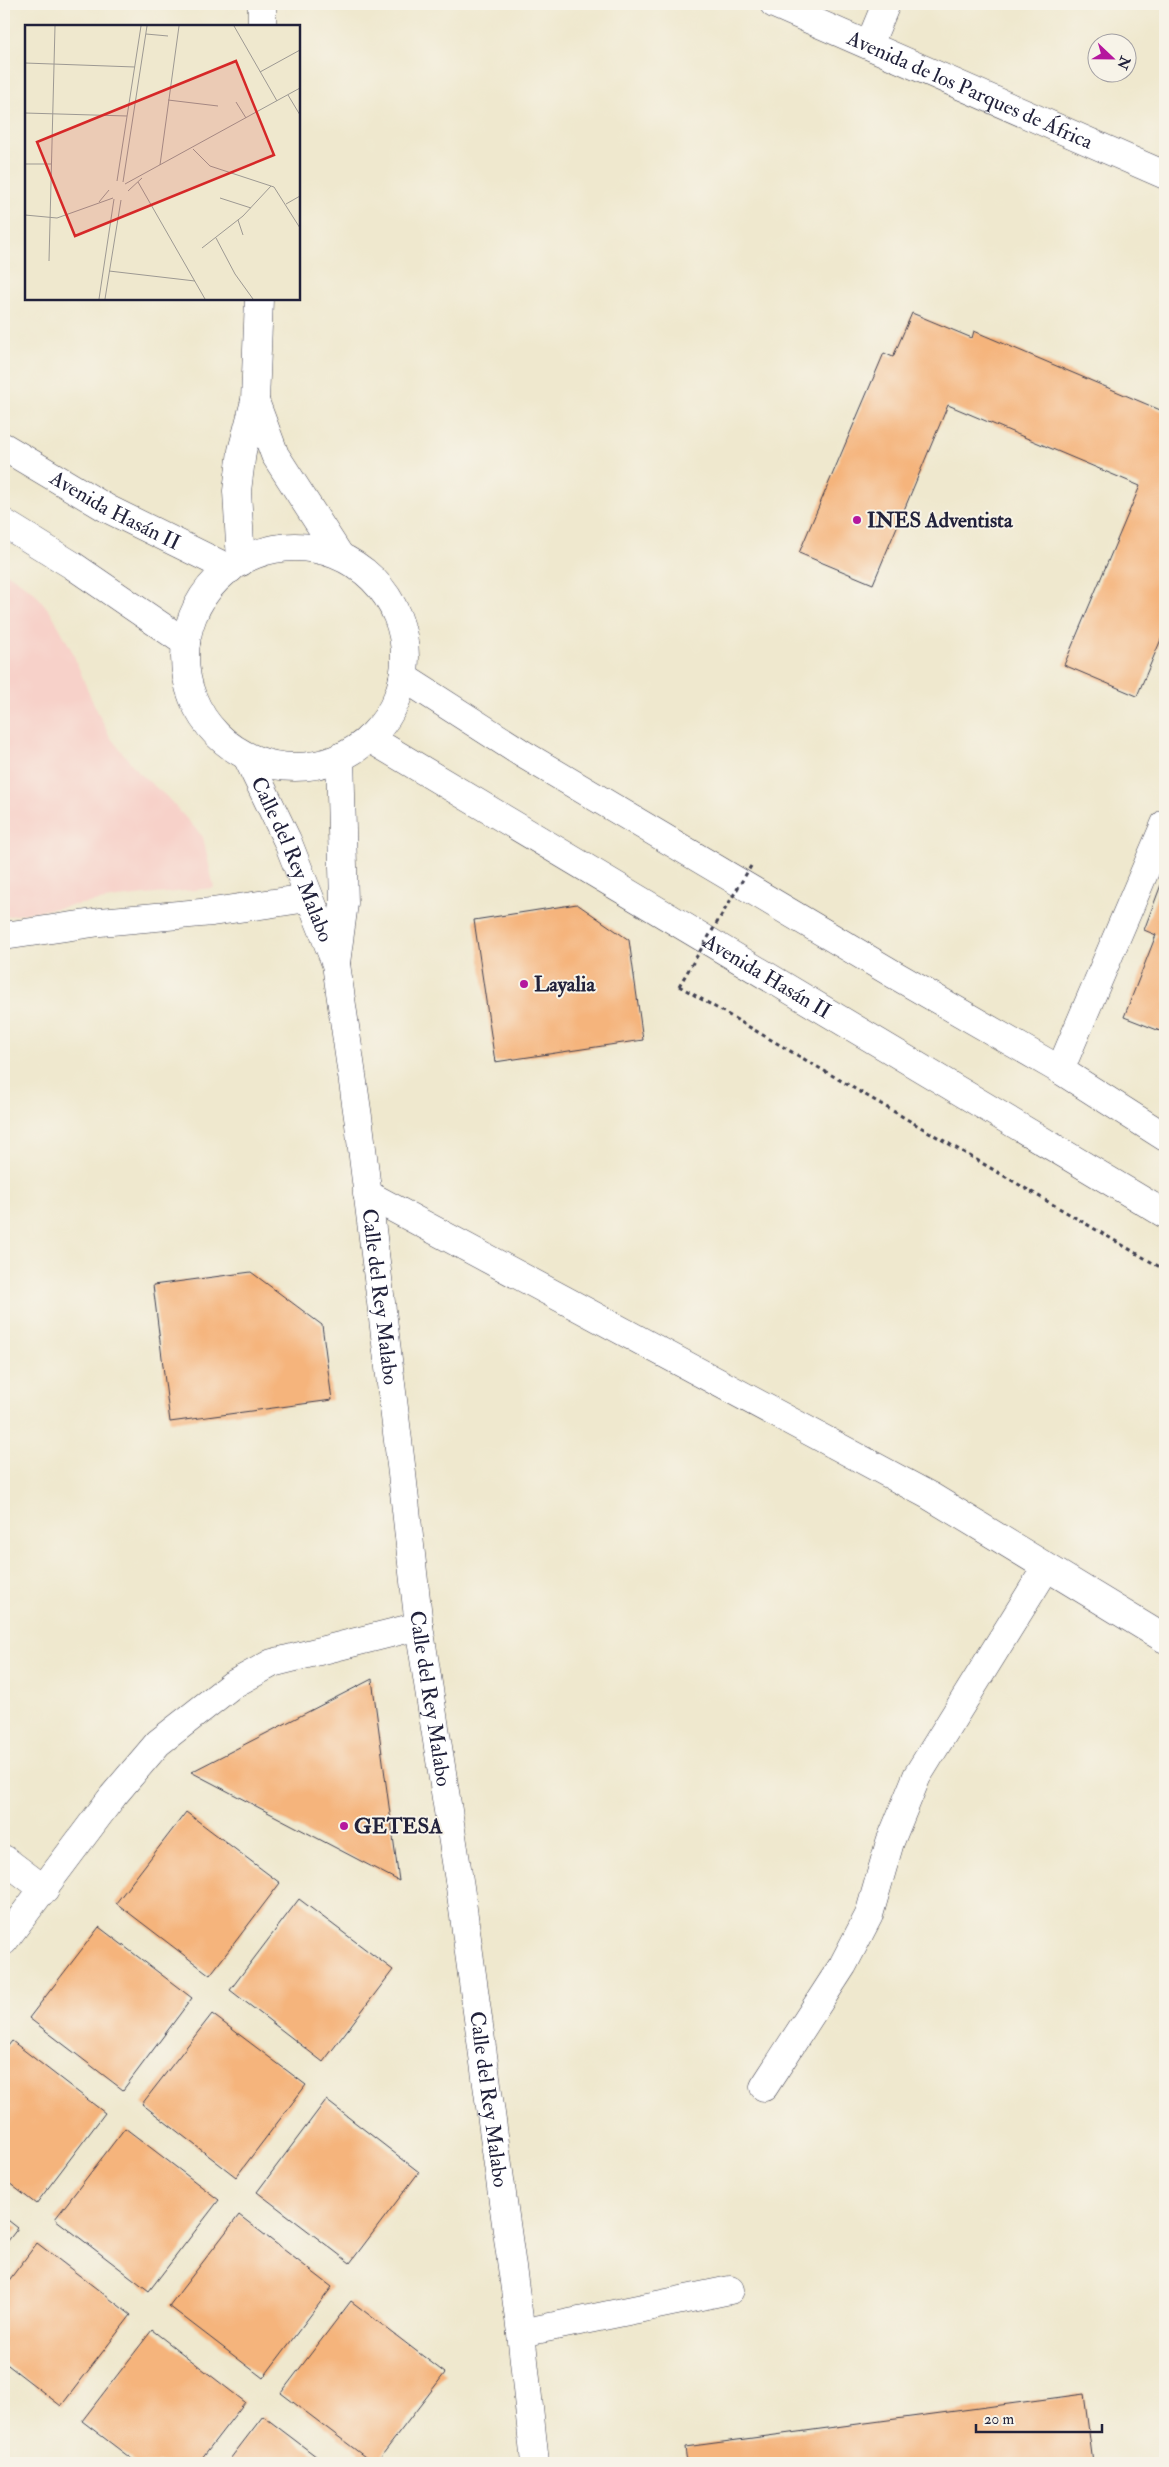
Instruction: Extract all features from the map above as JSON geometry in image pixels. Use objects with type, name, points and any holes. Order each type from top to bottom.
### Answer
[{"type":"main road","points":[[262,4],[262,25]]},
{"type":"main road","name":"Avenida de los Parques de África","points":[[774,4],[1165,175]]},
{"type":"main road","points":[[869,44],[886,4]]},
{"type":"main road","points":[[235,565],[237,491],[242,451],[255,401],[259,300]]},
{"type":"main road","points":[[255,401],[275,455],[340,556]]},
{"type":"main road","name":"Avenida Hasán II","points":[[4,447],[108,509],[235,565]]},
{"type":"main road","points":[[4,524],[72,565],[186,643]]},
{"type":"main road","points":[[290,547],[316,549],[340,556],[365,572],[384,593],[398,619],[404,648],[402,677],[390,711],[369,738],[355,750],[310,767],[277,766],[247,757],[222,740],[211,729],[198,710],[185,667],[186,643],[194,615],[208,590],[235,565],[264,552],[290,547]]},
{"type":"main road","points":[[402,677],[531,759],[894,975],[1060,1070],[1165,1137]]},
{"type":"main road","name":"Avenida Hasán II","points":[[369,738],[1165,1214]]},
{"type":"main road","name":"Calle del Rey Malabo","points":[[247,757],[287,840],[308,898],[336,964]]},
{"type":"main road","name":"Calle del Rey Malabo","points":[[340,757],[344,903],[336,964],[400,1455],[419,1626],[460,1887],[521,2333],[535,2463]]},
{"type":"main road","points":[[1060,1070],[1165,824]]},
{"type":"main road","points":[[4,936],[100,922],[212,912],[308,898]]},
{"type":"main road","points":[[367,1194],[930,1496],[1165,1639]]},
{"type":"main road","points":[[764,2087],[843,1965],[869,1915],[890,1842],[917,1776],[1046,1568]]},
{"type":"main road","points":[[4,1941],[45,1890],[114,1796],[158,1743],[232,1685],[272,1663],[419,1626]]},
{"type":"main road","points":[[4,1859],[45,1890]]},
{"type":"main road","points":[[521,2333],[730,2290]]},
{"type":"path","points":[[751,866],[679,986],[1165,1270]]},
{"type":"shaded area","points":[[4,571],[34,592],[52,614],[72,651],[90,696],[110,737],[139,773],[166,796],[203,837],[214,888],[117,898],[4,917]]},
{"type":"building","name":"INES Adventista","points":[[912,313],[972,338],[974,331],[1165,412],[1165,630],[1137,696],[1064,665],[1140,486],[948,405],[873,584],[799,553],[884,353],[893,357]]},
{"type":"building","points":[[1162,882],[1165,884],[1165,1033],[1124,1017],[1156,935],[1144,930]]},
{"type":"building","points":[[577,904],[629,940],[643,1040],[495,1062],[474,920]]},
{"type":"building","points":[[251,1272],[322,1325],[332,1400],[170,1422],[153,1285]]},
{"type":"building","name":"GETESA","points":[[372,1679],[399,1881],[191,1772]]},
{"type":"building","points":[[186,1812],[280,1883],[210,1975],[116,1903]]},
{"type":"building","points":[[299,1899],[393,1970],[323,2062],[230,1990]]},
{"type":"building","points":[[99,1927],[192,1998],[123,2090],[29,2018]]},
{"type":"building","points":[[212,2014],[306,2085],[236,2177],[142,2104]]},
{"type":"building","points":[[12,2041],[105,2113],[36,2204],[4,2179],[4,2051]]},
{"type":"building","points":[[326,2100],[419,2172],[350,2263],[257,2192]]},
{"type":"building","points":[[125,2128],[219,2200],[149,2291],[55,2219]]},
{"type":"building","points":[[239,2215],[332,2287],[263,2378],[169,2306]]},
{"type":"building","points":[[4,2217],[18,2228],[4,2246]]},
{"type":"building","points":[[37,2243],[131,2315],[61,2406],[4,2362],[4,2287]]},
{"type":"building","points":[[351,2301],[445,2373],[376,2463],[373,2463],[281,2393]]},
{"type":"building","points":[[152,2330],[245,2402],[198,2463],[137,2463],[82,2421]]},
{"type":"building","points":[[1084,2394],[1093,2463],[687,2463],[685,2447]]},
{"type":"building","points":[[263,2416],[325,2463],[227,2463]]},
{"type":"place","name":"INES Adventista","points":[[857,520]]},
{"type":"place","name":"Layalia","points":[[524,984]]},
{"type":"place","name":"GETESA","points":[[344,1826]]}]
